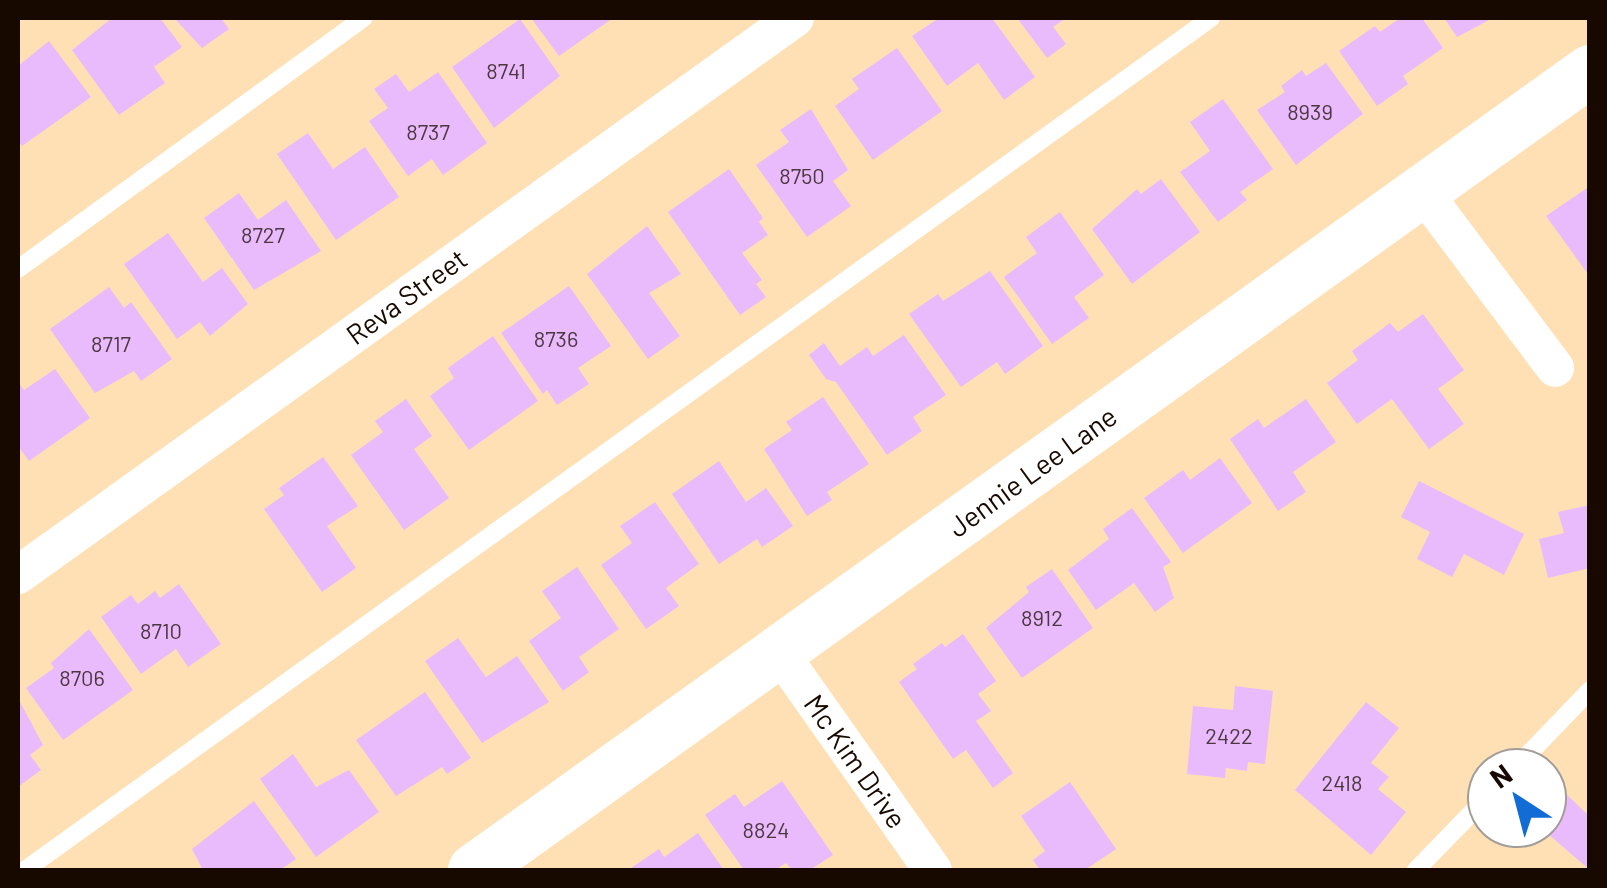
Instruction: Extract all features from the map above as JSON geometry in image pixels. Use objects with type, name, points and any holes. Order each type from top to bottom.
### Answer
[{"type":"street","name":"Reva Street","points":[[18,575],[795,18]]},
{"type":"street","name":"Jennie Lee Lane","points":[[474,870],[1590,71]]},
{"type":"street","points":[[1423,192],[1554,368]]},
{"type":"street","name":"Mc Kim Drive","points":[[779,652],[925,868]]},
{"type":"lane","points":[[18,269],[364,18]]},
{"type":"lane","points":[[25,870],[1211,18]]},
{"type":"lane","points":[[1533,748],[1590,690]]},
{"type":"lane","points":[[1416,870],[1467,818]]},
{"type":"building","points":[[112,18],[160,18],[182,47],[154,67],[165,83],[119,115],[72,50]]},
{"type":"building","points":[[174,18],[221,18],[229,29],[202,48]]},
{"type":"building","points":[[531,18],[613,18],[559,56]]},
{"type":"building","points":[[939,18],[992,18],[1035,77],[1004,100],[978,63],[947,86],[912,36]]},
{"type":"building","points":[[1017,18],[1066,18],[1053,27],[1066,44],[1047,58]]},
{"type":"building","points":[[1400,18],[1422,18],[1443,48],[1403,76],[1408,84],[1377,106],[1339,51],[1375,26],[1380,32]]},
{"type":"building","points":[[1444,18],[1493,18],[1457,37]]},
{"type":"building","points":[[520,19],[560,76],[494,128],[452,67]]},
{"type":"building","points":[[49,41],[91,97],[22,146],[18,140],[18,66]]},
{"type":"building","points":[[897,48],[942,111],[873,160],[835,106],[859,89],[852,79]]},
{"type":"building","points":[[1326,63],[1363,114],[1296,165],[1257,110],[1285,92],[1281,86],[1302,70],[1306,76]]},
{"type":"building","points":[[438,72],[487,143],[443,175],[432,159],[408,176],[369,121],[388,108],[374,89],[396,74],[409,92]]},
{"type":"building","points":[[1223,99],[1273,169],[1240,192],[1247,200],[1218,222],[1180,172],[1210,151],[1190,122]]},
{"type":"building","points":[[811,109],[848,170],[833,181],[851,206],[807,237],[756,165],[789,142],[780,130]]},
{"type":"building","points":[[308,133],[333,169],[365,147],[399,197],[336,240],[277,154]]},
{"type":"building","points":[[729,169],[763,218],[759,222],[768,235],[742,253],[762,280],[756,284],[766,297],[740,315],[668,212]]},
{"type":"building","points":[[1161,179],[1200,232],[1132,284],[1092,229],[1137,189],[1141,194]]},
{"type":"building","points":[[1590,186],[1590,277],[1546,216]]},
{"type":"building","points":[[239,193],[258,220],[286,200],[321,251],[254,290],[204,218]]},
{"type":"building","points":[[1060,212],[1104,275],[1074,297],[1089,318],[1052,344],[1004,277],[1037,253],[1026,237]]},
{"type":"building","points":[[647,226],[681,274],[649,293],[680,336],[648,359],[587,274]]},
{"type":"building","points":[[168,233],[203,282],[222,268],[248,304],[210,336],[200,322],[177,339],[124,264]]},
{"type":"building","points":[[990,271],[1043,346],[1005,374],[997,362],[961,387],[909,314],[938,294],[943,301]]},
{"type":"building","points":[[569,286],[611,346],[578,368],[589,384],[557,405],[547,390],[543,394],[501,333]]},
{"type":"building","points":[[109,287],[124,308],[131,302],[172,359],[141,381],[134,371],[95,393],[50,329]]},
{"type":"building","points":[[1423,314],[1464,370],[1438,389],[1464,424],[1429,449],[1392,399],[1357,424],[1327,383],[1358,360],[1352,351],[1390,323],[1398,332]]},
{"type":"building","points":[[904,335],[946,395],[913,417],[922,431],[887,455],[836,382],[826,379],[809,355],[824,343],[840,366],[867,347],[873,356]]},
{"type":"building","points":[[493,336],[538,401],[469,450],[430,396],[454,378],[448,368]]},
{"type":"building","points":[[55,369],[90,418],[29,461],[18,446],[18,382],[24,390]]},
{"type":"building","points":[[823,397],[869,464],[827,492],[832,500],[807,516],[764,449],[792,430],[786,422]]},
{"type":"building","points":[[406,399],[432,436],[414,449],[449,498],[404,530],[351,455],[383,432],[375,421]]},
{"type":"building","points":[[1306,399],[1336,442],[1293,472],[1306,492],[1278,511],[1230,439],[1258,419],[1264,428]]},
{"type":"building","points":[[323,457],[358,506],[327,526],[356,568],[322,592],[264,509],[284,495],[279,488]]},
{"type":"building","points":[[1220,458],[1252,503],[1183,553],[1144,498],[1183,470],[1190,480]]},
{"type":"building","points":[[719,461],[746,502],[766,488],[793,526],[762,547],[757,539],[719,564],[672,494]]},
{"type":"building","points":[[1419,481],[1524,534],[1504,575],[1464,554],[1452,577],[1417,559],[1430,532],[1401,517]]},
{"type":"building","points":[[655,502],[699,564],[666,588],[679,606],[646,629],[601,565],[632,543],[620,526]]},
{"type":"building","points":[[1590,505],[1590,568],[1548,578],[1539,539],[1564,533],[1558,512]]},
{"type":"building","points":[[1132,508],[1171,562],[1163,567],[1174,598],[1155,612],[1134,583],[1096,610],[1068,570],[1109,539],[1103,529]]},
{"type":"building","points":[[577,567],[619,629],[579,657],[589,672],[563,691],[529,641],[561,618],[542,591]]},
{"type":"building","points":[[1052,569],[1093,628],[1022,678],[986,628],[1029,592],[1026,587]]},
{"type":"building","points":[[179,584],[221,644],[188,667],[176,649],[141,674],[101,617],[131,595],[138,604],[155,591],[160,598]]},
{"type":"building","points":[[89,629],[133,690],[63,740],[26,688],[54,668],[51,663]]},
{"type":"building","points":[[963,634],[996,681],[978,694],[991,711],[976,721],[1013,773],[993,788],[966,750],[953,759],[899,682],[917,669],[913,664],[942,643],[945,647]]},
{"type":"building","points":[[458,638],[486,677],[517,656],[549,702],[482,743],[425,661]]},
{"type":"building","points":[[1235,686],[1273,691],[1265,764],[1248,762],[1247,771],[1226,768],[1225,778],[1187,774],[1193,706],[1233,710]]},
{"type":"building","points":[[425,692],[471,758],[447,774],[442,767],[396,796],[356,740]]},
{"type":"building","points":[[18,698],[43,745],[30,755],[41,770],[18,787]]},
{"type":"building","points":[[1366,702],[1399,728],[1371,763],[1389,777],[1378,789],[1406,812],[1371,855],[1295,790]]},
{"type":"building","points":[[293,754],[316,787],[349,770],[379,812],[316,857],[260,779]]},
{"type":"building","points":[[782,781],[833,855],[810,870],[792,870],[786,863],[775,870],[744,870],[705,815],[735,794],[744,807]]},
{"type":"building","points":[[1070,782],[1116,849],[1085,870],[1040,870],[1033,860],[1045,851],[1021,816]]},
{"type":"building","points":[[1567,795],[1590,817],[1590,870],[1564,848]]},
{"type":"building","points":[[254,801],[296,859],[280,870],[203,870],[192,849]]},
{"type":"building","points":[[698,833],[724,870],[628,870],[659,849],[664,857]]}]
